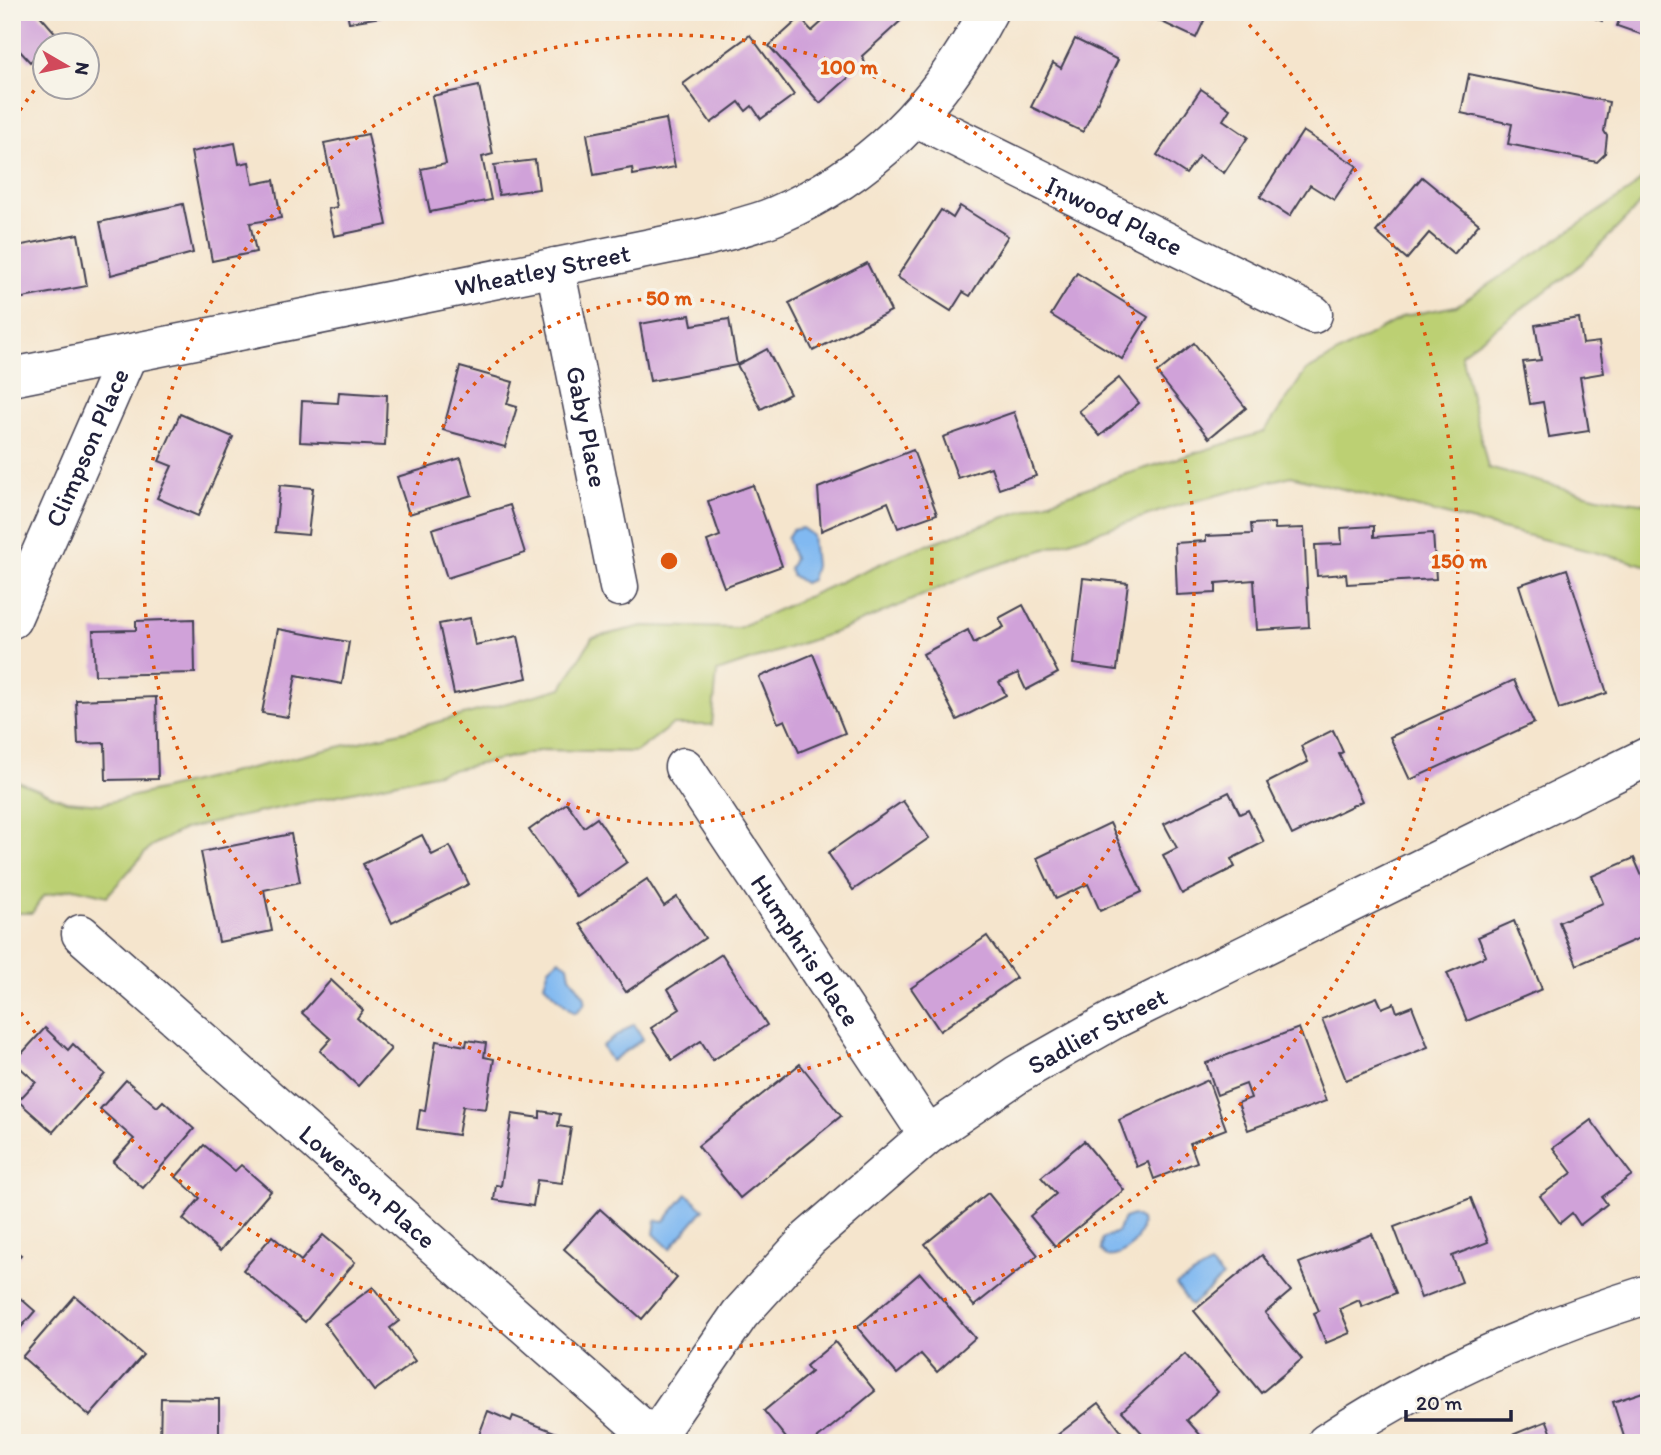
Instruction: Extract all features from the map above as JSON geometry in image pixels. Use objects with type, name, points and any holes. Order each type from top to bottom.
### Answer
[{"type":"street","name":"Wheatley Street","points":[[12,377],[705,237],[775,216],[839,184],[867,164],[917,118],[939,92],[988,12]]},
{"type":"street","name":"Inwood Place","points":[[917,118],[1313,314]]},
{"type":"street","name":"Gaby Place","points":[[555,267],[620,587]]},
{"type":"street","name":"Climpson Place","points":[[12,619],[128,354]]},
{"type":"street","name":"Sadlier Street","points":[[652,1441],[740,1314],[809,1238],[928,1135],[1018,1074],[1115,1019],[1649,756]]},
{"type":"street","name":"Humphris Place","points":[[684,767],[928,1135]]},
{"type":"street","name":"Lowerson Place","points":[[82,933],[652,1441]]},
{"type":"street","points":[[1326,1443],[1376,1410],[1476,1357],[1582,1315],[1649,1294]]},
{"type":"green space","points":[[1649,171],[1649,195],[1583,263],[1461,354],[1488,468],[1598,497],[1649,504],[1649,566],[1291,476],[1176,506],[982,570],[844,629],[717,672],[712,725],[672,725],[636,752],[543,750],[184,829],[151,846],[107,896],[74,888],[43,896],[32,913],[12,913],[12,779],[66,801],[101,804],[401,732],[562,688],[592,638],[643,626],[738,628],[904,553],[1123,475],[1264,432],[1306,371],[1404,316],[1456,306],[1632,189]]},
{"type":"water","points":[[802,528],[812,535],[815,566],[811,580],[804,583],[792,575],[789,569],[794,559],[787,538],[792,530]]},
{"type":"water","points":[[559,959],[568,965],[570,976],[585,997],[584,1005],[575,1013],[544,984],[549,968]]},
{"type":"water","points":[[634,1024],[643,1039],[611,1061],[602,1046]]},
{"type":"water","points":[[687,1194],[704,1209],[670,1249],[654,1234],[656,1220],[664,1221]]},
{"type":"water","points":[[1133,1215],[1141,1220],[1141,1226],[1132,1246],[1120,1254],[1106,1256],[1101,1250],[1102,1239],[1117,1232],[1124,1218]]},
{"type":"water","points":[[1210,1265],[1223,1277],[1191,1306],[1176,1285]]},
{"type":"building","points":[[12,12],[37,12],[54,32],[32,32],[30,62],[19,50],[12,56]]},
{"type":"building","points":[[347,12],[382,12],[382,17],[349,22]]},
{"type":"building","points":[[833,12],[902,12],[906,16],[862,56],[865,63],[820,103],[769,46],[800,18],[812,31]]},
{"type":"building","points":[[1153,12],[1208,12],[1196,38],[1151,17]]},
{"type":"building","points":[[1578,12],[1605,12],[1602,21]]},
{"type":"building","points":[[1622,12],[1649,12],[1649,37],[1617,26]]},
{"type":"building","points":[[750,35],[794,95],[761,119],[752,106],[746,111],[739,102],[711,123],[683,84]]},
{"type":"building","points":[[1075,39],[1118,60],[1083,132],[1031,107],[1053,63],[1061,68]]},
{"type":"building","points":[[1469,74],[1609,102],[1604,131],[1607,136],[1605,154],[1597,162],[1508,144],[1512,124],[1461,113]]},
{"type":"building","points":[[479,86],[493,154],[482,157],[491,200],[430,212],[421,169],[446,164],[432,96]]},
{"type":"building","points":[[1201,89],[1230,109],[1223,120],[1248,137],[1224,173],[1199,156],[1186,174],[1157,155]]},
{"type":"building","points":[[666,119],[675,167],[633,175],[632,168],[594,175],[587,134]]},
{"type":"building","points":[[1303,131],[1357,166],[1334,200],[1310,185],[1290,216],[1260,197]]},
{"type":"building","points":[[368,134],[387,225],[334,236],[328,209],[337,207],[324,143]]},
{"type":"building","points":[[235,143],[239,164],[249,162],[253,184],[274,180],[281,218],[250,223],[256,252],[212,261],[191,152]]},
{"type":"building","points":[[535,160],[539,189],[499,195],[494,165]]},
{"type":"building","points":[[1422,177],[1479,224],[1454,254],[1429,233],[1407,259],[1376,232]]},
{"type":"building","points":[[183,204],[193,253],[111,275],[100,222]]},
{"type":"building","points":[[960,206],[1008,236],[970,296],[963,292],[951,311],[897,277],[941,210],[953,218]]},
{"type":"building","points":[[78,234],[87,286],[12,300],[12,247]]},
{"type":"building","points":[[867,263],[891,311],[813,351],[789,303]]},
{"type":"building","points":[[1077,273],[1148,317],[1122,359],[1051,315]]},
{"type":"building","points":[[690,315],[692,325],[729,319],[737,365],[650,381],[640,324]]},
{"type":"building","points":[[1579,318],[1583,344],[1599,342],[1604,373],[1580,377],[1589,431],[1549,437],[1543,402],[1530,404],[1523,362],[1541,360],[1535,325]]},
{"type":"building","points":[[1194,343],[1246,408],[1209,438],[1157,373]]},
{"type":"building","points":[[767,349],[790,394],[761,409],[737,365]]},
{"type":"building","points":[[460,367],[513,382],[507,404],[517,407],[505,447],[443,430]]},
{"type":"building","points":[[1119,378],[1139,403],[1100,436],[1079,411]]},
{"type":"building","points":[[339,392],[387,395],[385,446],[300,442],[302,401],[338,403]]},
{"type":"building","points":[[1014,412],[1036,476],[999,489],[991,467],[958,478],[943,437]]},
{"type":"building","points":[[180,414],[233,437],[198,516],[157,498],[172,466],[159,461]]},
{"type":"building","points":[[913,450],[937,514],[898,528],[888,502],[821,531],[818,488]]},
{"type":"building","points":[[461,458],[472,495],[409,514],[397,477]]},
{"type":"building","points":[[280,485],[313,488],[308,535],[275,532]]},
{"type":"building","points":[[753,485],[782,566],[724,587],[707,541],[720,536],[708,501]]},
{"type":"building","points":[[510,505],[525,553],[447,578],[432,529]]},
{"type":"building","points":[[1274,523],[1275,529],[1304,528],[1309,627],[1257,630],[1254,580],[1216,583],[1216,593],[1177,595],[1175,543],[1206,541],[1206,536],[1252,534],[1251,524]]},
{"type":"building","points":[[1374,526],[1374,537],[1433,533],[1436,579],[1347,584],[1346,574],[1317,576],[1315,545],[1342,544],[1341,528]]},
{"type":"building","points":[[1567,569],[1607,693],[1559,709],[1519,585]]},
{"type":"building","points":[[1083,578],[1128,583],[1117,670],[1073,664]]},
{"type":"building","points":[[1023,605],[1058,673],[1026,690],[1018,673],[999,682],[1006,695],[957,720],[923,654],[968,630],[974,643],[1004,627],[999,618]]},
{"type":"building","points":[[470,618],[475,645],[518,636],[527,678],[454,694],[439,624]]},
{"type":"building","points":[[194,619],[195,673],[95,675],[93,631],[136,630],[136,621]]},
{"type":"building","points":[[278,629],[349,642],[342,684],[296,675],[288,717],[262,713]]},
{"type":"building","points":[[813,654],[845,733],[799,752],[785,720],[778,723],[759,677]]},
{"type":"building","points":[[1514,680],[1534,723],[1410,780],[1390,737]]},
{"type":"building","points":[[156,697],[158,779],[106,780],[105,743],[78,744],[76,700]]},
{"type":"building","points":[[1333,730],[1343,752],[1339,754],[1362,801],[1292,835],[1267,783],[1308,762],[1301,746]]},
{"type":"building","points":[[1229,792],[1240,814],[1248,810],[1264,842],[1231,859],[1235,867],[1182,894],[1163,855],[1177,848],[1164,824]]},
{"type":"building","points":[[903,801],[929,838],[853,890],[828,853]]},
{"type":"building","points":[[567,803],[584,827],[597,818],[627,862],[577,897],[529,830]]},
{"type":"building","points":[[1110,823],[1142,892],[1100,911],[1088,884],[1056,899],[1037,858]]},
{"type":"building","points":[[291,834],[300,882],[264,890],[272,931],[219,942],[201,852]]},
{"type":"building","points":[[422,835],[432,855],[450,846],[469,884],[392,923],[363,864]]},
{"type":"building","points":[[1634,858],[1649,892],[1649,934],[1577,965],[1559,922],[1603,903],[1592,876]]},
{"type":"building","points":[[647,879],[664,906],[677,897],[705,938],[626,992],[580,924]]},
{"type":"building","points":[[1514,921],[1542,989],[1467,1021],[1447,973],[1486,956],[1478,937]]},
{"type":"building","points":[[987,936],[1016,978],[940,1031],[911,988]]},
{"type":"building","points":[[722,954],[767,1025],[713,1060],[701,1041],[672,1060],[651,1028],[680,1009],[668,989]]},
{"type":"building","points":[[331,980],[363,1010],[357,1018],[391,1049],[358,1086],[320,1051],[331,1039],[302,1013]]},
{"type":"building","points":[[1377,997],[1382,1008],[1394,1003],[1397,1012],[1412,1006],[1428,1047],[1346,1080],[1322,1019]]},
{"type":"building","points":[[45,1028],[68,1050],[73,1044],[105,1074],[53,1132],[18,1101],[36,1082],[14,1062]]},
{"type":"building","points":[[1299,1028],[1326,1101],[1248,1130],[1238,1103],[1251,1098],[1246,1084],[1217,1095],[1206,1063]]},
{"type":"building","points":[[467,1040],[486,1043],[484,1057],[494,1059],[486,1109],[463,1106],[458,1135],[417,1129],[420,1110],[425,1111],[436,1041],[466,1046]]},
{"type":"building","points":[[800,1064],[841,1116],[740,1198],[698,1146]]},
{"type":"building","points":[[126,1080],[157,1107],[163,1101],[194,1129],[143,1188],[113,1162],[134,1139],[100,1109]]},
{"type":"building","points":[[1208,1080],[1226,1129],[1190,1143],[1197,1162],[1154,1179],[1148,1162],[1137,1167],[1119,1120]]},
{"type":"building","points":[[540,1111],[560,1114],[558,1126],[571,1128],[562,1183],[537,1180],[533,1206],[494,1200],[496,1185],[501,1186],[512,1114],[540,1118]]},
{"type":"building","points":[[1591,1120],[1632,1175],[1602,1197],[1607,1204],[1580,1225],[1572,1213],[1560,1223],[1540,1196],[1572,1173],[1553,1148]]},
{"type":"building","points":[[1084,1141],[1124,1190],[1055,1246],[1030,1216],[1056,1194],[1041,1177]]},
{"type":"building","points":[[204,1145],[235,1171],[241,1165],[271,1191],[220,1251],[183,1219],[200,1198],[176,1177]]},
{"type":"building","points":[[988,1193],[1038,1255],[974,1306],[925,1244]]},
{"type":"building","points":[[1471,1198],[1488,1242],[1452,1256],[1462,1282],[1421,1298],[1394,1227]]},
{"type":"building","points":[[600,1209],[677,1278],[642,1319],[564,1249]]},
{"type":"building","points":[[1372,1234],[1396,1293],[1362,1307],[1359,1300],[1340,1309],[1350,1333],[1326,1343],[1314,1313],[1319,1311],[1299,1263]]},
{"type":"building","points":[[323,1235],[355,1262],[305,1322],[243,1270],[272,1236],[301,1261]]},
{"type":"building","points":[[12,1248],[21,1255],[12,1265]]},
{"type":"building","points":[[1262,1255],[1291,1291],[1265,1313],[1302,1359],[1261,1393],[1194,1311]]},
{"type":"building","points":[[920,1273],[975,1338],[937,1372],[921,1354],[897,1374],[857,1327]]},
{"type":"building","points":[[373,1287],[399,1321],[390,1328],[415,1361],[374,1391],[324,1323]]},
{"type":"building","points":[[12,1291],[35,1311],[12,1338]]},
{"type":"building","points":[[75,1296],[143,1355],[90,1416],[22,1357]]},
{"type":"building","points":[[835,1342],[875,1391],[812,1443],[790,1443],[764,1411],[811,1372],[806,1366]]},
{"type":"building","points":[[1185,1354],[1218,1392],[1187,1420],[1203,1438],[1198,1443],[1151,1443],[1122,1411]]},
{"type":"building","points":[[1649,1390],[1649,1443],[1626,1443],[1613,1402]]},
{"type":"building","points":[[161,1398],[219,1399],[219,1438],[240,1438],[240,1443],[160,1443]]},
{"type":"building","points":[[1099,1403],[1130,1443],[1047,1443]]},
{"type":"building","points":[[488,1411],[511,1421],[513,1416],[560,1434],[557,1443],[476,1443]]},
{"type":"building","points":[[1547,1421],[1555,1443],[1515,1443],[1512,1435]]}]
